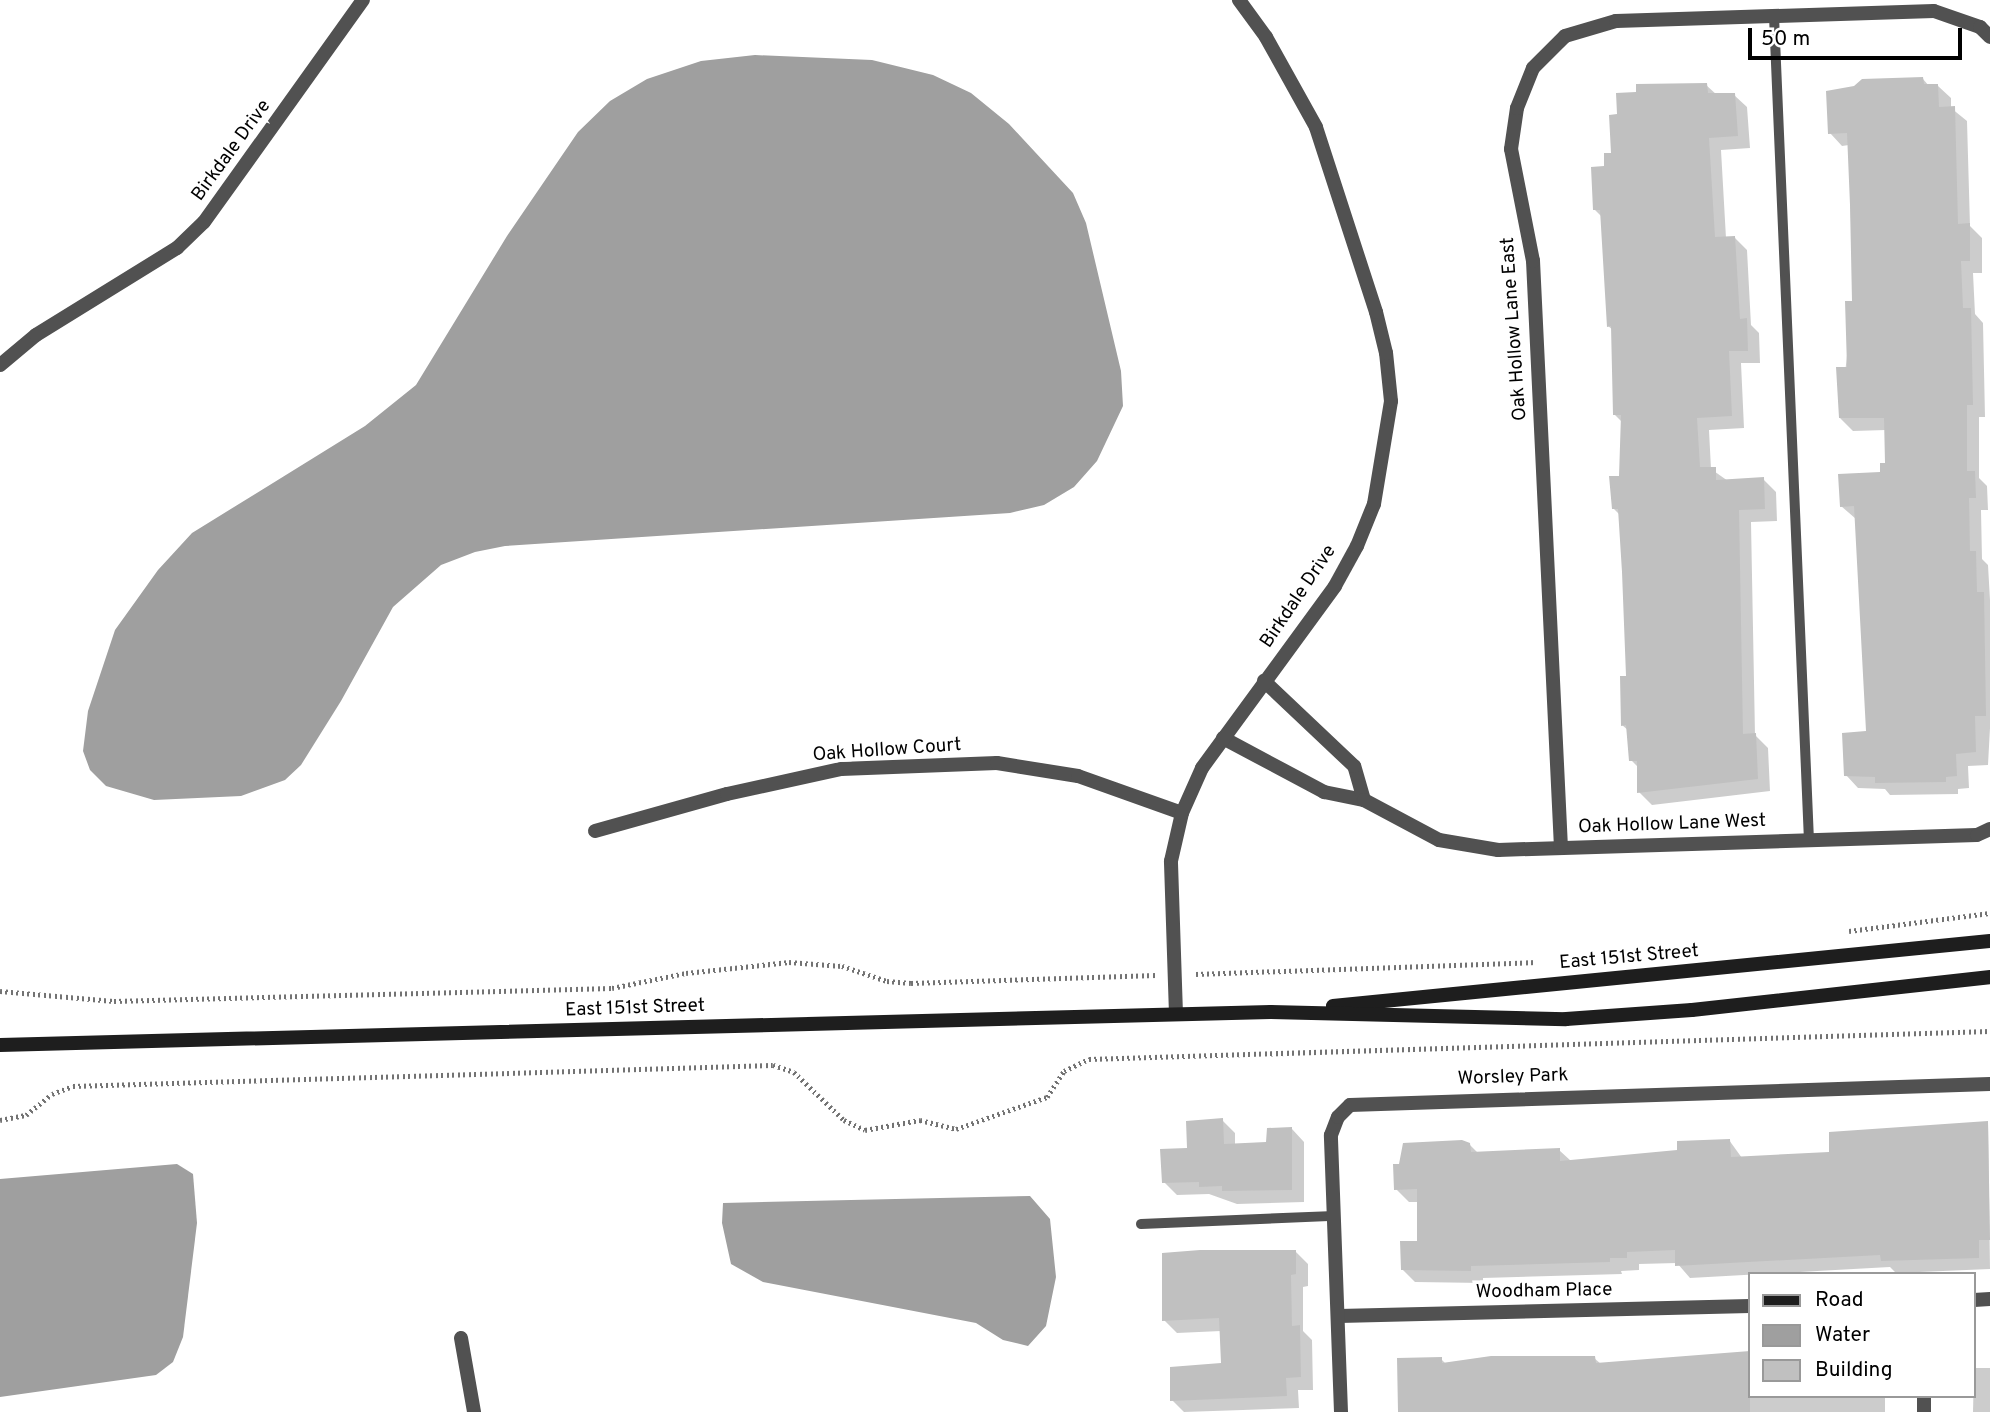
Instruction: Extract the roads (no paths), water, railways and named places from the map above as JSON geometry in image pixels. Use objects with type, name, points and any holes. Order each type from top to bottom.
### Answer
[{"type":"street","name":"Birkdale Drive","points":[[2,359],[177,248],[204,222],[363,0]]},
{"type":"street","name":"Birkdale Drive","points":[[1176,1014],[1171,861],[1182,813],[1202,768],[1335,586],[1357,546],[1374,504],[1391,401],[1386,353],[1376,312],[1316,127],[1266,37],[1239,0]]},
{"type":"street","points":[[1774,16],[1934,12],[1980,27],[1990,37]]},
{"type":"street","name":"Oak Hollow Lane East","points":[[1561,848],[1532,261],[1511,149],[1517,107],[1534,68],[1566,36],[1616,21],[1774,16]]},
{"type":"street","points":[[1264,681],[1354,766],[1364,800]]},
{"type":"street","name":"Oak Hollow Lane West","points":[[1223,738],[1324,792],[1364,800],[1439,840],[1498,850],[1977,835],[1990,829]]},
{"type":"street","name":"Oak Hollow Court","points":[[595,831],[727,794],[841,769],[984,763],[1078,776],[1182,813]]},
{"type":"street","name":"East 151st Street","points":[[1271,1012],[1990,941]]},
{"type":"street","name":"East 151st Street","points":[[0,1045],[1271,1012],[1566,1019],[1692,1010],[1990,977]]},
{"type":"street","name":"Worsley Park","points":[[1341,1412],[1331,1135],[1338,1117],[1350,1105],[1363,1102],[1990,1084]]},
{"type":"street","name":"Woodham Place","points":[[1339,1316],[1748,1306]]},
{"type":"street","points":[[461,1338],[474,1412]]},
{"type":"lane","points":[[1774,16],[1809,841]]},
{"type":"lane","points":[[1141,1224],[1335,1216]]},
{"type":"water","points":[[755,55],[872,60],[933,75],[971,93],[1009,124],[1073,193],[1086,223],[1121,371],[1123,406],[1097,461],[1074,487],[1044,505],[1010,513],[505,546],[475,552],[441,565],[393,607],[341,701],[301,765],[285,780],[241,796],[154,800],[106,786],[90,770],[83,751],[88,711],[115,630],[158,570],[192,533],[365,426],[416,385],[507,236],[578,132],[610,101],[647,79],[701,61]]},
{"type":"water","points":[[177,1164],[193,1174],[197,1223],[183,1337],[173,1362],[156,1375],[0,1397],[0,1179]]},
{"type":"water","points":[[1030,1196],[1050,1219],[1056,1277],[1046,1326],[1028,1346],[1003,1340],[976,1323],[763,1282],[731,1264],[722,1223],[723,1203]]}]
